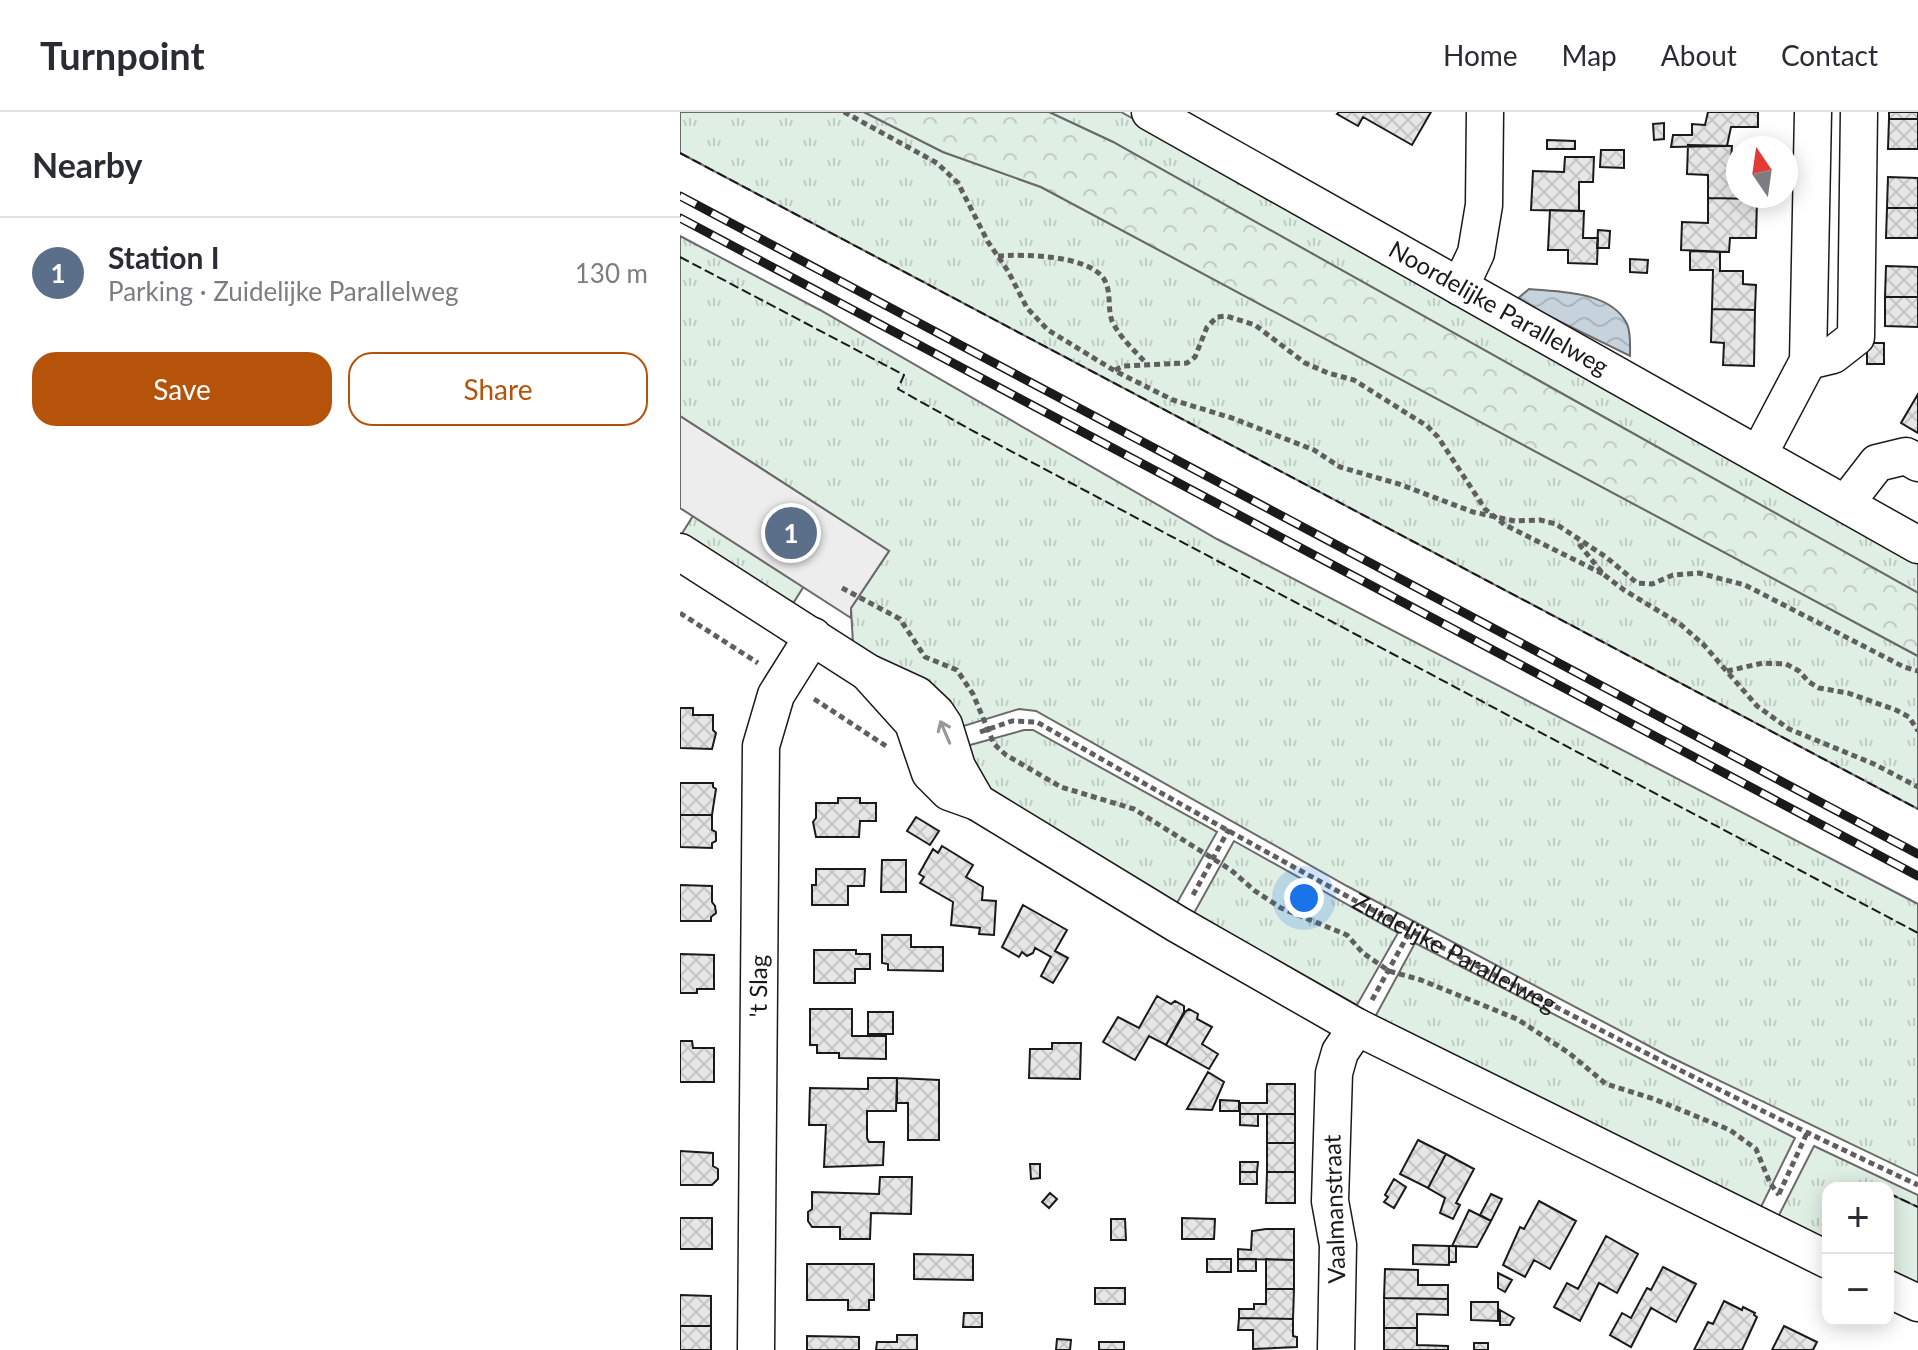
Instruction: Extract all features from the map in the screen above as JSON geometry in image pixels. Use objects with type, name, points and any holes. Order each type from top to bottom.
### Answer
[{"type":"street","name":"Noordelijke Parallelweg","points":[[1150,112],[1918,545]]},
{"type":"street","points":[[1460,287],[1476,253],[1484,205],[1485,112]]},
{"type":"street","points":[[1759,454],[1808,361],[1813,112]]},
{"type":"street","points":[[1808,361],[1833,355],[1856,337],[1859,112]]},
{"type":"street","points":[[1846,503],[1877,463],[1906,456],[1918,463]]},
{"type":"street","points":[[680,552],[867,672],[935,744],[930,773],[949,792],[977,802],[1177,924],[1357,1027],[1822,1257]]},
{"type":"street","name":"'t Slag","points":[[756,1350],[761,746],[783,680],[813,636]]},
{"type":"street","name":"Vaalmanstraat","points":[[1336,1350],[1338,1245],[1330,1201],[1334,1073],[1340,1052],[1357,1027]]},
{"type":"street","points":[[1894,1292],[1918,1303]]},
{"type":"path","points":[[844,112],[937,163],[958,183],[1027,308],[1048,330],[1115,371],[1173,400],[1232,418],[1314,450],[1340,467],[1399,484],[1473,512],[1556,524],[1606,557],[1637,583],[1652,584],[1673,575],[1699,573],[1745,585],[1904,667],[1918,671]]},
{"type":"path","points":[[998,256],[1018,254],[1060,259],[1091,267],[1102,276],[1110,291],[1111,319],[1123,339],[1148,365]]},
{"type":"path","points":[[1115,371],[1124,366],[1187,363],[1195,357],[1207,327],[1217,317],[1226,316],[1255,325],[1305,363],[1354,380],[1427,426],[1438,437],[1485,509],[1505,525],[1603,574],[1680,624],[1703,644],[1757,706],[1789,729],[1874,764],[1918,787]]},
{"type":"path","points":[[1576,540],[1603,574]]},
{"type":"path","points":[[842,588],[900,619],[925,657],[957,670],[973,694],[994,744],[1006,755],[1075,792],[1134,809],[1231,870],[1281,908],[1347,935],[1363,953],[1389,971],[1421,980],[1517,1019],[1569,1053],[1606,1084],[1654,1099],[1730,1130],[1756,1149],[1770,1183],[1779,1195]]},
{"type":"path","name":"Zuidelijke Parallelweg","points":[[680,613],[893,750],[906,752],[1012,721],[1037,722],[1229,829],[1273,857],[1410,931],[1807,1133],[1918,1185]]},
{"type":"path","points":[[1727,671],[1763,663],[1786,664],[1819,688],[1848,693],[1896,710],[1909,717],[1918,731]]},
{"type":"path","points":[[1177,924],[1229,829]]},
{"type":"path","points":[[1357,1027],[1410,931]]},
{"type":"path","points":[[1762,1229],[1807,1133]]},
{"type":"green space","points":[[680,112],[864,112],[943,152],[1041,187],[1918,656],[1918,809],[680,153]]},
{"type":"green space","points":[[864,112],[1049,112],[1113,142],[1918,593],[1918,656],[1041,187],[943,152]]},
{"type":"green space","points":[[1049,112],[1121,112],[1556,354],[1918,562],[1918,593],[1113,142]]},
{"type":"green space","points":[[680,236],[820,310],[1217,539],[1918,904],[1918,1176],[1666,1055],[1347,886],[1036,711],[1019,709],[954,729],[853,644],[851,608],[889,551],[680,416]]},
{"type":"green space","points":[[693,516],[792,578],[816,567],[792,605],[681,535]]},
{"type":"green space","points":[[1033,730],[1217,832],[1177,903],[989,795],[963,747]]},
{"type":"green space","points":[[1234,841],[1398,933],[1357,1005],[1194,913]]},
{"type":"green space","points":[[1415,943],[1795,1138],[1758,1213],[1375,1017]]},
{"type":"green space","points":[[1814,1146],[1890,1182],[1822,1182],[1822,1242],[1776,1221]]},
{"type":"green space","points":[[1894,1184],[1918,1195],[1918,1288],[1894,1277]]},
{"type":"green space","points":[[1894,1196],[1918,1207],[1918,1288],[1894,1277]]},
{"type":"shaded area","points":[[680,416],[889,551],[851,608],[851,618],[680,508]]},
{"type":"water","points":[[1529,289],[1584,295],[1609,305],[1627,324],[1630,356],[1516,300]]},
{"type":"building","points":[[1431,112],[1412,145],[1363,117],[1358,126],[1337,114]]},
{"type":"building","points":[[1708,112],[1758,112],[1758,127],[1731,127],[1729,136],[1726,136],[1726,146],[1671,147],[1673,135],[1692,135],[1692,124],[1705,125]]},
{"type":"building","points":[[1889,112],[1918,112],[1918,119],[1889,119]]},
{"type":"building","points":[[1889,119],[1918,119],[1918,149],[1888,149]]},
{"type":"building","points":[[1664,123],[1664,139],[1654,140],[1653,124]]},
{"type":"building","points":[[1547,140],[1575,141],[1575,149],[1547,149]]},
{"type":"building","points":[[1688,145],[1726,146],[1726,198],[1708,198],[1708,175],[1687,174]]},
{"type":"building","points":[[1601,150],[1624,150],[1624,168],[1600,167]]},
{"type":"building","points":[[1565,157],[1594,157],[1593,182],[1579,182],[1579,211],[1531,210],[1533,171],[1564,172]]},
{"type":"building","points":[[1888,177],[1918,178],[1918,208],[1887,208]]},
{"type":"building","points":[[1708,198],[1726,198],[1726,208],[1757,208],[1756,238],[1730,238],[1729,252],[1681,250],[1682,222],[1708,223]]},
{"type":"building","points":[[1887,208],[1918,208],[1918,238],[1886,238]]},
{"type":"building","points":[[1550,210],[1584,211],[1583,238],[1598,238],[1597,264],[1568,263],[1568,250],[1548,250]]},
{"type":"building","points":[[1598,230],[1610,231],[1609,248],[1597,248]]},
{"type":"building","points":[[1690,251],[1720,252],[1720,271],[1743,271],[1743,284],[1756,285],[1755,310],[1712,309],[1713,270],[1690,270]]},
{"type":"building","points":[[1630,259],[1648,260],[1647,273],[1630,272]]},
{"type":"building","points":[[1886,266],[1918,267],[1918,297],[1885,297]]},
{"type":"building","points":[[1885,297],[1918,297],[1918,327],[1885,326]]},
{"type":"building","points":[[1712,309],[1755,310],[1754,366],[1723,365],[1724,343],[1711,342]]},
{"type":"building","points":[[1867,343],[1884,343],[1884,364],[1867,364]]},
{"type":"building","points":[[1918,394],[1918,433],[1901,423]]},
{"type":"building","points":[[680,708],[693,708],[693,715],[713,715],[713,730],[716,733],[712,749],[680,748]]},
{"type":"building","points":[[680,783],[713,783],[716,789],[712,815],[680,815]]},
{"type":"building","points":[[838,798],[860,798],[860,803],[876,803],[876,821],[860,821],[859,837],[816,837],[813,822],[816,803],[838,803]]},
{"type":"building","points":[[680,815],[712,815],[716,841],[712,843],[712,848],[680,847]]},
{"type":"building","points":[[916,817],[939,831],[930,845],[907,831]]},
{"type":"building","points":[[942,846],[973,865],[966,877],[983,887],[982,900],[996,901],[994,935],[979,934],[980,928],[951,925],[953,902],[920,883],[924,877],[919,874],[933,849],[938,853]]},
{"type":"building","points":[[882,860],[906,860],[906,892],[881,892]]},
{"type":"building","points":[[816,869],[865,869],[864,886],[848,886],[848,905],[812,905]]},
{"type":"building","points":[[680,885],[712,886],[716,913],[711,921],[680,921]]},
{"type":"building","points":[[1023,905],[1067,930],[1055,951],[1068,958],[1053,983],[1041,976],[1051,957],[1035,948],[1033,953],[1027,956],[1022,952],[1019,957],[1002,947]]},
{"type":"building","points":[[882,935],[911,935],[911,947],[943,947],[943,971],[888,970],[888,964],[882,963]]},
{"type":"building","points":[[814,950],[856,950],[856,954],[870,954],[870,969],[855,969],[855,983],[814,983]]},
{"type":"building","points":[[680,954],[714,955],[714,989],[680,993]]},
{"type":"building","points":[[1157,996],[1171,1004],[1175,1001],[1184,1006],[1184,1012],[1166,1045],[1149,1036],[1135,1060],[1103,1042],[1118,1017],[1139,1028]]},
{"type":"building","points":[[810,1009],[852,1009],[852,1036],[886,1036],[886,1059],[839,1058],[839,1053],[817,1053],[817,1045],[810,1045]]},
{"type":"building","points":[[1189,1009],[1198,1014],[1197,1019],[1212,1027],[1202,1044],[1218,1054],[1209,1069],[1166,1045]]},
{"type":"building","points":[[868,1012],[893,1012],[893,1034],[868,1034]]},
{"type":"building","points":[[680,1041],[692,1041],[693,1048],[714,1048],[714,1082],[680,1082]]},
{"type":"building","points":[[1052,1043],[1081,1043],[1080,1079],[1029,1078],[1030,1049],[1052,1049]]},
{"type":"building","points":[[1208,1072],[1224,1082],[1212,1110],[1187,1109]]},
{"type":"building","points":[[868,1078],[897,1078],[896,1111],[867,1111],[867,1138],[869,1142],[884,1142],[883,1165],[824,1167],[826,1125],[809,1125],[810,1088],[868,1089]]},
{"type":"building","points":[[897,1078],[939,1080],[939,1140],[908,1140],[908,1103],[897,1103]]},
{"type":"building","points":[[1267,1084],[1295,1084],[1295,1114],[1240,1114],[1240,1103],[1267,1103]]},
{"type":"building","points":[[1220,1100],[1239,1101],[1239,1111],[1220,1111]]},
{"type":"building","points":[[1240,1114],[1258,1114],[1258,1126],[1240,1125]]},
{"type":"building","points":[[1267,1114],[1295,1114],[1295,1143],[1267,1143]]},
{"type":"building","points":[[1418,1140],[1446,1154],[1428,1188],[1400,1174]]},
{"type":"building","points":[[1267,1143],[1295,1143],[1295,1172],[1267,1172]]},
{"type":"building","points":[[680,1151],[713,1153],[713,1166],[718,1169],[718,1179],[712,1185],[680,1185]]},
{"type":"building","points":[[1446,1154],[1474,1169],[1456,1203],[1460,1205],[1453,1219],[1440,1213],[1445,1198],[1428,1188]]},
{"type":"building","points":[[1240,1162],[1258,1162],[1257,1172],[1240,1172]]},
{"type":"building","points":[[1030,1164],[1040,1164],[1040,1178],[1031,1179]]},
{"type":"building","points":[[1240,1172],[1257,1172],[1257,1184],[1240,1184]]},
{"type":"building","points":[[1267,1172],[1295,1172],[1295,1203],[1266,1203]]},
{"type":"building","points":[[880,1177],[912,1177],[911,1214],[871,1213],[870,1239],[840,1239],[840,1227],[812,1227],[808,1212],[812,1209],[812,1192],[879,1194]]},
{"type":"building","points":[[1394,1179],[1406,1187],[1394,1208],[1384,1202]]},
{"type":"building","points":[[1050,1193],[1057,1199],[1049,1208],[1042,1202]]},
{"type":"building","points":[[1491,1194],[1502,1199],[1491,1221],[1480,1215]]},
{"type":"building","points":[[1539,1201],[1576,1221],[1550,1269],[1534,1260],[1525,1277],[1503,1265],[1520,1227],[1524,1229]]},
{"type":"building","points":[[1469,1210],[1491,1221],[1477,1247],[1452,1246]]},
{"type":"building","points":[[680,1218],[712,1218],[712,1249],[680,1249]]},
{"type":"building","points":[[1182,1218],[1215,1219],[1214,1239],[1182,1239]]},
{"type":"building","points":[[1111,1219],[1125,1219],[1126,1240],[1111,1240]]},
{"type":"building","points":[[1294,1229],[1294,1260],[1238,1259],[1238,1249],[1251,1250],[1252,1231]]},
{"type":"building","points":[[1606,1236],[1638,1254],[1617,1293],[1599,1283],[1580,1321],[1554,1307],[1567,1283],[1578,1289]]},
{"type":"building","points":[[1413,1245],[1449,1246],[1449,1265],[1413,1264]]},
{"type":"building","points":[[1449,1246],[1456,1246],[1456,1262],[1449,1262]]},
{"type":"building","points":[[914,1254],[973,1255],[973,1280],[914,1279]]},
{"type":"building","points":[[1207,1259],[1231,1259],[1231,1272],[1207,1272]]},
{"type":"building","points":[[1238,1259],[1256,1259],[1256,1271],[1238,1271]]},
{"type":"building","points":[[1266,1259],[1294,1260],[1294,1289],[1266,1289]]},
{"type":"building","points":[[807,1264],[874,1264],[874,1300],[869,1300],[869,1310],[848,1310],[848,1300],[807,1300]]},
{"type":"building","points":[[1663,1267],[1696,1284],[1676,1322],[1651,1308],[1631,1347],[1610,1335],[1622,1313],[1631,1318]]},
{"type":"building","points":[[1385,1269],[1418,1270],[1418,1285],[1448,1285],[1448,1299],[1384,1298]]},
{"type":"building","points":[[1498,1273],[1512,1280],[1505,1292],[1498,1288]]},
{"type":"building","points":[[1095,1288],[1125,1288],[1125,1304],[1095,1304]]},
{"type":"building","points":[[1266,1289],[1294,1289],[1293,1319],[1239,1318],[1239,1309],[1254,1309],[1254,1304],[1266,1304]]},
{"type":"building","points":[[680,1295],[711,1296],[711,1326],[680,1326]]},
{"type":"building","points":[[1384,1298],[1448,1299],[1448,1315],[1417,1314],[1417,1328],[1384,1328]]},
{"type":"building","points":[[1724,1301],[1742,1310],[1743,1307],[1757,1317],[1742,1350],[1694,1350],[1708,1322],[1713,1324]]},
{"type":"building","points":[[1471,1302],[1498,1302],[1498,1321],[1471,1320]]},
{"type":"building","points":[[1500,1310],[1514,1318],[1510,1325],[1500,1325]]},
{"type":"building","points":[[964,1313],[982,1313],[982,1327],[963,1327]]},
{"type":"building","points":[[1239,1318],[1293,1319],[1293,1336],[1297,1337],[1297,1347],[1253,1349],[1253,1330],[1238,1330]]},
{"type":"building","points":[[680,1326],[711,1326],[711,1350],[680,1350]]},
{"type":"building","points":[[1784,1326],[1817,1342],[1813,1350],[1772,1350]]},
{"type":"building","points":[[1384,1328],[1417,1328],[1417,1345],[1448,1346],[1448,1350],[1384,1350]]},
{"type":"building","points":[[897,1335],[917,1335],[917,1350],[876,1350],[877,1342],[897,1342]]},
{"type":"building","points":[[807,1336],[859,1337],[859,1350],[807,1350]]},
{"type":"building","points":[[1057,1339],[1071,1340],[1070,1350],[1056,1350]]},
{"type":"building","points":[[1099,1342],[1124,1342],[1124,1350],[1099,1350]]},
{"type":"building","points":[[1474,1343],[1488,1343],[1488,1350],[1474,1350]]},
{"type":"railway","points":[[680,196],[1918,854]]},
{"type":"railway","points":[[680,218],[1918,876]]},
{"type":"fence","points":[[680,153],[1918,809]]},
{"type":"fence","points":[[680,257],[904,375],[898,389],[973,431],[1918,933]]},
{"type":"fence","points":[[1894,1196],[1918,1207]]},
{"type":"place","name":"Station I","points":[[791,533]]}]
